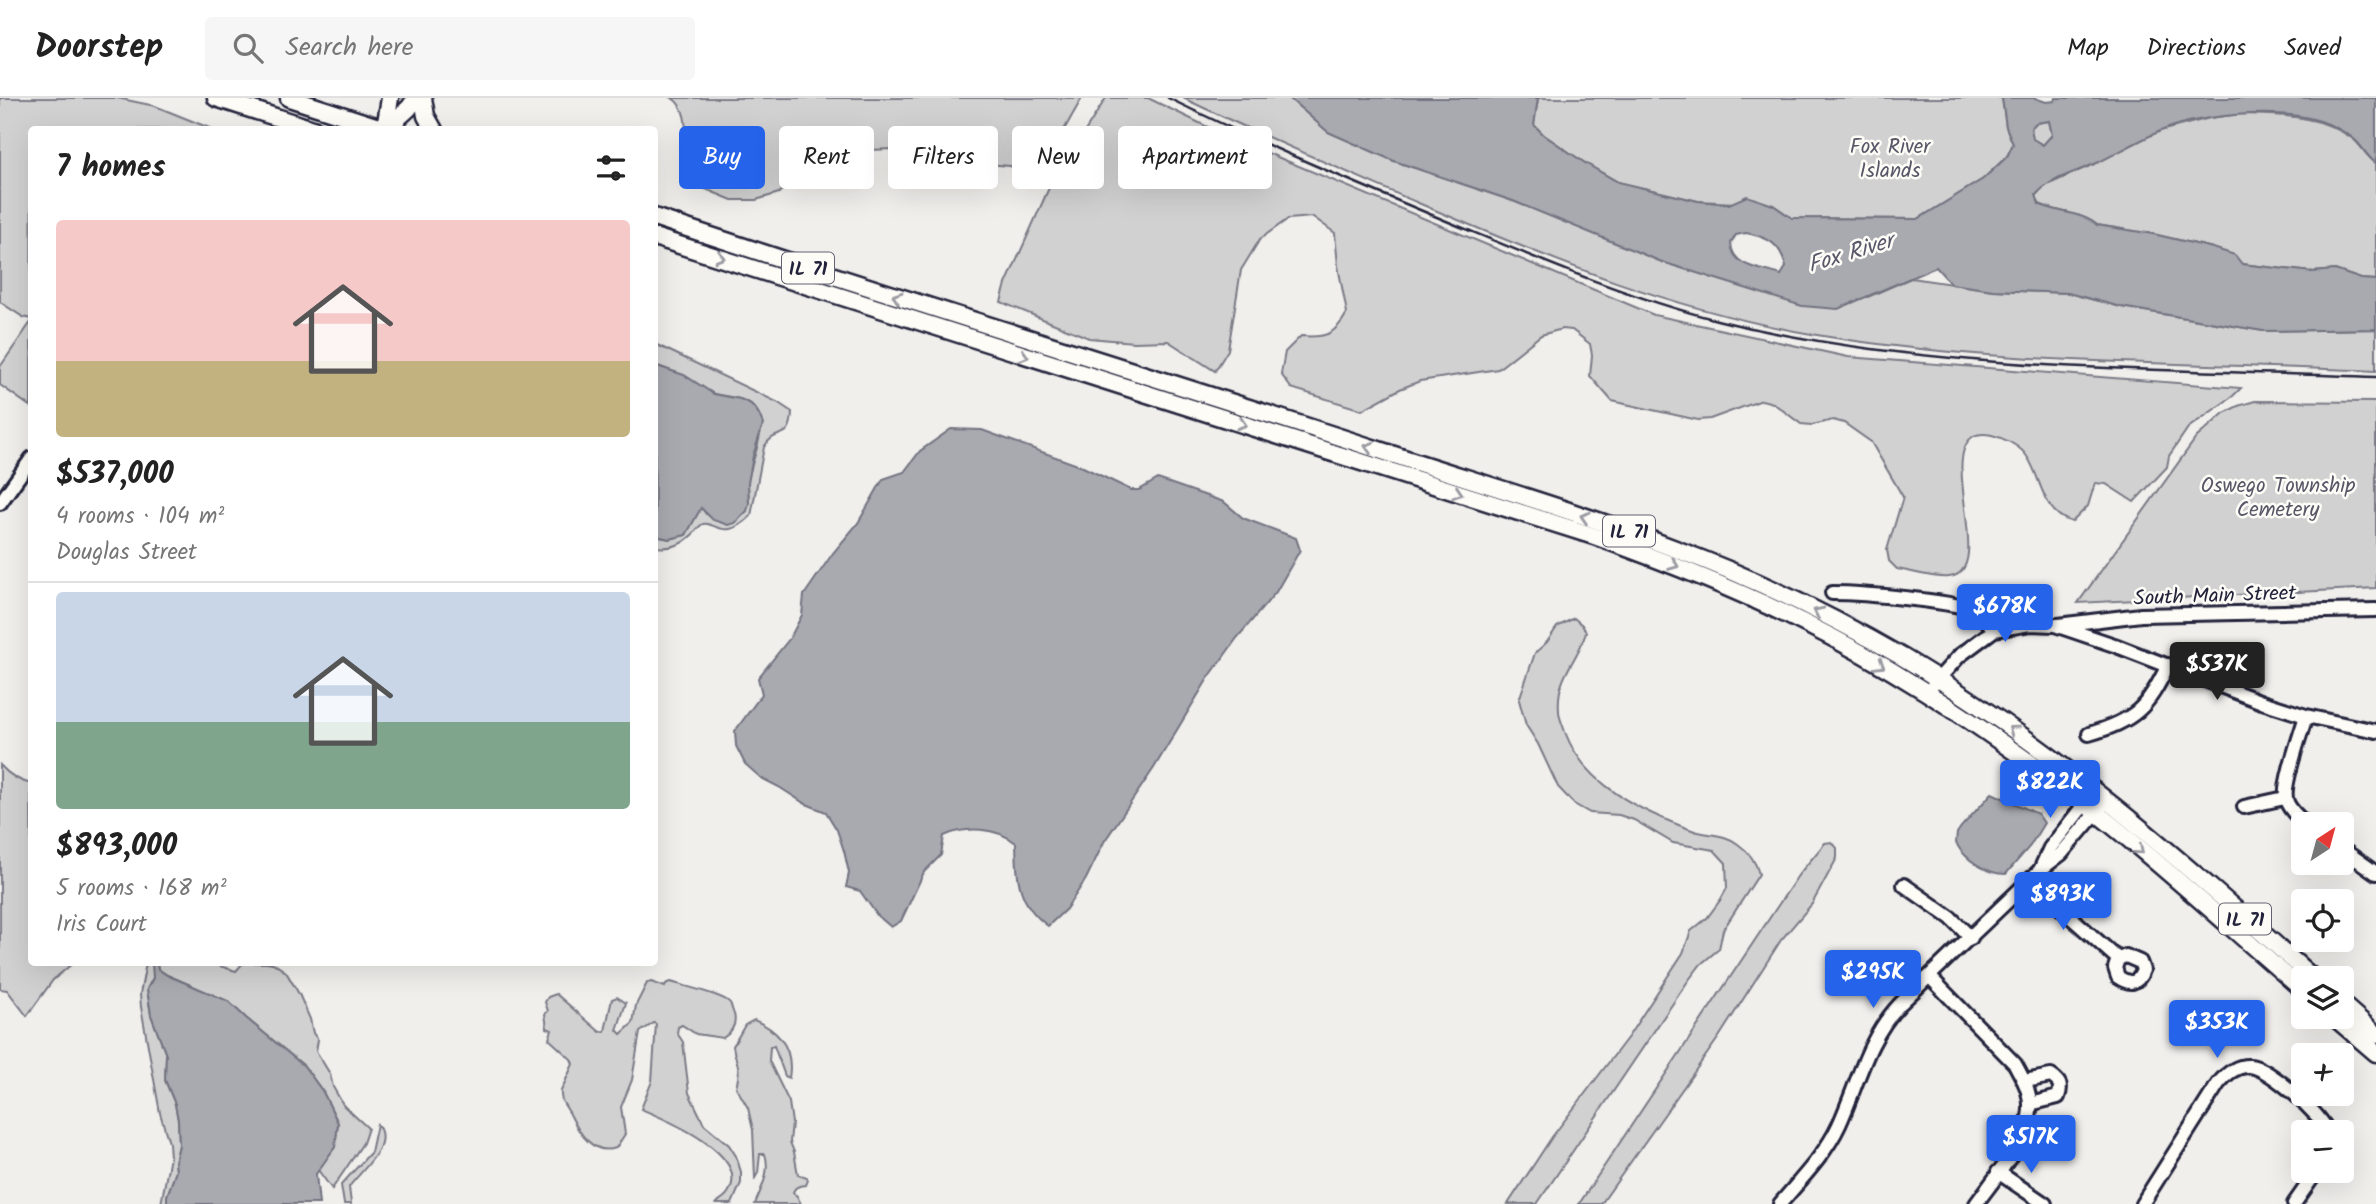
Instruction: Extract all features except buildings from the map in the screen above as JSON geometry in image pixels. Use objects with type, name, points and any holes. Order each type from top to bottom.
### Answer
[{"type":"main road","points":[[216,98],[304,126]]},
{"type":"main road","points":[[289,98],[377,126]]},
{"type":"main road","points":[[386,126],[390,98]]},
{"type":"main road","points":[[389,126],[410,108],[416,98]]},
{"type":"main road","points":[[423,98],[426,116],[432,126]]},
{"type":"main road","name":"IL 71","points":[[658,218],[1637,534],[1745,577],[1871,640],[1932,686]]},
{"type":"main road","name":"IL 71","points":[[658,238],[1640,552],[1735,591],[2001,722],[2298,966]]},
{"type":"main road","name":"IL 71","points":[[2096,802],[2291,979]]},
{"type":"main road","points":[[2354,1015],[2376,1034]]},
{"type":"main road","points":[[2348,1029],[2376,1053]]},
{"type":"street","points":[[0,503],[28,464]]},
{"type":"street","points":[[1832,593],[1936,602],[1970,608],[1981,614],[1994,630]]},
{"type":"street","name":"South Main Street","points":[[2055,625],[2141,615],[2376,610]]},
{"type":"street","points":[[1932,686],[1959,656],[1994,630],[2030,624],[2055,625],[2262,702],[2306,716],[2376,732]]},
{"type":"street","points":[[2089,734],[2116,725],[2137,713],[2154,693],[2168,665]]},
{"type":"street","points":[[2294,812],[2286,798],[2288,779],[2306,716]]},
{"type":"street","points":[[2244,807],[2286,798]]},
{"type":"street","points":[[1780,1204],[1820,1156],[1838,1128],[1866,1055],[1882,1026],[1900,1004],[2035,876],[2050,848],[2096,802]]},
{"type":"street","points":[[2354,857],[2376,873]]},
{"type":"street","points":[[2035,876],[2118,959]]},
{"type":"street","points":[[1904,886],[1951,918],[1971,938]]},
{"type":"street","points":[[1930,977],[2015,1064],[2025,1081],[2031,1104],[2021,1138],[1976,1204]]},
{"type":"street","points":[[2141,1204],[2218,1084],[2235,1068],[2252,1066],[2267,1073],[2322,1120]]},
{"type":"street","points":[[2025,1081],[2050,1076],[2061,1086],[2058,1097],[2031,1104]]},
{"type":"street","points":[[1998,1172],[2045,1204]]},
{"type":"street","points":[[2294,1204],[2309,1183]]},
{"type":"green space","points":[[0,98],[117,98],[155,106],[205,126],[28,126],[28,318],[0,302]]},
{"type":"green space","points":[[672,98],[1082,98],[1066,126],[1012,126],[1012,167],[998,165],[998,126],[888,126],[888,149],[874,150],[874,126],[779,126],[779,189],[784,189],[756,200],[732,200],[705,189],[765,189],[765,126],[686,126],[679,105]]},
{"type":"green space","points":[[1106,98],[1148,98],[1206,126],[1118,126],[1118,189],[1272,189],[1272,155],[1654,315],[1848,357],[2241,388],[2188,428],[2169,456],[2167,467],[2134,502],[2106,484],[2095,483],[2088,506],[2072,522],[2054,511],[2048,503],[2022,450],[1994,436],[1974,436],[1965,448],[1962,466],[1968,556],[1962,571],[1943,577],[1897,569],[1889,561],[1887,550],[1903,497],[1871,442],[1844,423],[1833,420],[1812,425],[1801,424],[1773,403],[1762,400],[1710,419],[1698,420],[1612,401],[1590,376],[1590,344],[1572,330],[1562,329],[1541,335],[1498,369],[1420,381],[1362,410],[1291,388],[1281,374],[1285,352],[1301,336],[1323,335],[1334,330],[1347,313],[1335,233],[1313,217],[1288,219],[1260,239],[1241,270],[1228,350],[1215,371],[1168,341],[1134,342],[1089,338],[1001,302],[1006,284],[1049,189],[1104,189],[1104,126],[1088,126]]},
{"type":"green space","points":[[1183,98],[1289,98],[1328,132],[1394,161],[1513,201],[1662,262],[1722,280],[1868,297],[1911,278],[1993,290],[2068,293],[2121,307],[2263,331],[2376,329],[2376,371],[2026,358],[1886,345],[1765,325],[1663,298],[1563,263],[1272,139],[1272,126],[1244,126]]},
{"type":"green space","name":"Fox River Islands","points":[[1538,98],[2002,98],[2006,127],[2013,144],[2007,156],[1983,179],[1918,219],[1792,218],[1773,205],[1698,201],[1618,182],[1585,163],[1534,125]]},
{"type":"green space","points":[[2241,114],[2299,118],[2327,125],[2353,139],[2376,163],[2376,280],[2361,279],[2335,270],[2312,272],[2242,264],[2213,248],[2097,225],[2084,217],[2039,204],[2036,195],[2043,187],[2156,132],[2210,118]]},
{"type":"green space","points":[[2049,121],[2052,135],[2043,145],[2032,139],[2031,128],[2036,123]]},
{"type":"green space","points":[[28,326],[28,405],[0,385],[0,367]]},
{"type":"green space","points":[[658,345],[777,402],[792,412],[786,432],[773,437],[764,447],[751,516],[733,528],[701,525],[685,541],[658,547],[658,537],[670,539],[686,535],[701,507],[706,514],[749,504],[748,482],[761,431],[758,412],[747,401],[714,394],[658,366]]},
{"type":"green space","name":"Oswego Township Cemetery","points":[[2255,401],[2376,402],[2376,588],[2078,603],[2196,438],[2224,413]]},
{"type":"green space","points":[[1574,618],[1586,632],[1561,687],[1559,714],[1574,751],[1601,782],[1635,805],[1692,830],[1733,840],[1748,853],[1759,874],[1723,930],[1719,949],[1701,964],[1688,981],[1537,1204],[1508,1204],[1552,1137],[1628,1037],[1683,953],[1691,931],[1707,918],[1727,888],[1726,863],[1714,850],[1673,843],[1634,820],[1619,815],[1590,813],[1574,804],[1558,787],[1526,725],[1519,700],[1535,653],[1557,627]]},
{"type":"green space","points":[[0,765],[14,777],[28,783],[28,966],[69,966],[53,980],[27,1016],[7,990],[0,989]]},
{"type":"green space","points":[[1832,842],[1837,848],[1837,858],[1812,904],[1781,940],[1719,1037],[1601,1204],[1579,1204],[1799,874],[1825,843]]},
{"type":"green space","points":[[145,966],[153,966],[153,978],[147,989],[151,1015],[166,1055],[165,1080],[178,1120],[176,1171],[167,1196],[167,1204],[161,1204],[170,1157],[169,1143],[160,1113],[140,994]]},
{"type":"green space","points":[[158,966],[220,966],[236,971],[240,966],[277,966],[286,972],[310,1019],[313,1033],[318,1040],[316,1051],[330,1074],[333,1087],[344,1106],[368,1128],[363,1143],[332,1189],[318,1170],[335,1147],[338,1123],[323,1092],[304,1066],[228,1001],[158,969]]},
{"type":"green space","points":[[671,982],[693,988],[720,997],[731,1005],[734,1025],[723,1038],[696,1034],[682,1025],[678,1027],[677,1033],[683,1042],[689,1093],[704,1124],[729,1145],[736,1156],[741,1183],[732,1204],[716,1204],[728,1193],[732,1179],[728,1165],[718,1152],[686,1130],[641,1109],[652,1081],[656,1024],[640,1032],[632,1080],[621,1107],[625,1134],[616,1148],[600,1149],[588,1141],[562,1101],[561,1091],[573,1064],[549,1039],[552,1030],[547,1028],[545,1014],[548,1011],[545,1002],[548,997],[556,994],[600,1032],[605,1031],[612,999],[617,997],[626,1003],[617,1030],[621,1034],[633,1023],[636,1005],[647,983],[665,987]]},
{"type":"green space","points":[[754,1020],[778,1036],[787,1050],[789,1078],[785,1076],[774,1046],[770,1047],[769,1061],[789,1102],[792,1123],[790,1142],[798,1175],[808,1180],[806,1185],[798,1187],[793,1193],[801,1204],[755,1204],[764,1180],[767,1160],[765,1154],[760,1154],[755,1178],[753,1130],[748,1108],[736,1087],[738,1069],[733,1046],[745,1025]]},
{"type":"green space","points":[[377,1124],[381,1132],[379,1149],[349,1187],[351,1204],[344,1204],[341,1185],[371,1152]]},
{"type":"water","name":"Fox River","points":[[1289,98],[1538,98],[1534,125],[1585,163],[1618,182],[1698,201],[1729,204],[1747,196],[1773,205],[1792,218],[1918,219],[1983,179],[2007,157],[2013,144],[2006,127],[2002,98],[2035,98],[2046,102],[2055,101],[2056,98],[2376,98],[2376,163],[2351,137],[2321,121],[2279,114],[2234,115],[2171,127],[2056,180],[2036,195],[2039,204],[2084,217],[2097,225],[2213,248],[2235,255],[2242,264],[2312,272],[2335,270],[2361,279],[2376,280],[2376,329],[2263,331],[2121,307],[2068,293],[1993,290],[1951,284],[1936,267],[1838,309],[1802,306],[1662,262],[1513,201],[1394,161],[1328,132]],"holes":[[[2049,121],[2052,135],[2043,145],[2033,139],[2031,128],[2036,123]],[[1746,233],[1767,239],[1777,247],[1786,267],[1781,275],[1749,266],[1737,258],[1731,243],[1736,235]]]},
{"type":"water","points":[[658,366],[684,375],[714,394],[751,404],[763,424],[748,483],[747,511],[735,523],[728,525],[713,520],[701,508],[686,535],[670,539],[658,537]]},
{"type":"water","points":[[951,429],[982,430],[1083,467],[1131,490],[1139,490],[1158,479],[1224,502],[1243,518],[1296,538],[1300,550],[1276,592],[1237,638],[1207,680],[1154,768],[1104,842],[1086,879],[1066,909],[1048,926],[1030,908],[1021,889],[1016,843],[990,831],[971,830],[944,836],[941,855],[924,872],[901,921],[891,927],[877,915],[860,891],[846,887],[849,873],[844,851],[837,830],[826,812],[804,803],[761,778],[745,764],[736,746],[735,731],[762,694],[758,678],[790,638],[802,615],[804,595],[858,523],[883,479],[904,472],[920,451]]},
{"type":"water","points":[[1992,793],[2038,814],[2044,823],[2030,846],[2006,874],[1991,872],[1977,865],[1956,843],[1961,827]]},
{"type":"water","points":[[152,966],[158,966],[167,975],[228,1001],[304,1066],[323,1092],[338,1123],[335,1147],[316,1174],[319,1204],[167,1204],[167,1196],[176,1171],[178,1120],[165,1080],[166,1055],[151,1015],[147,989],[153,978]]},
{"type":"railway","points":[[1168,98],[1317,166],[1529,255],[1622,291],[1717,320],[1797,337],[1961,359],[2128,369],[2376,377]]}]
